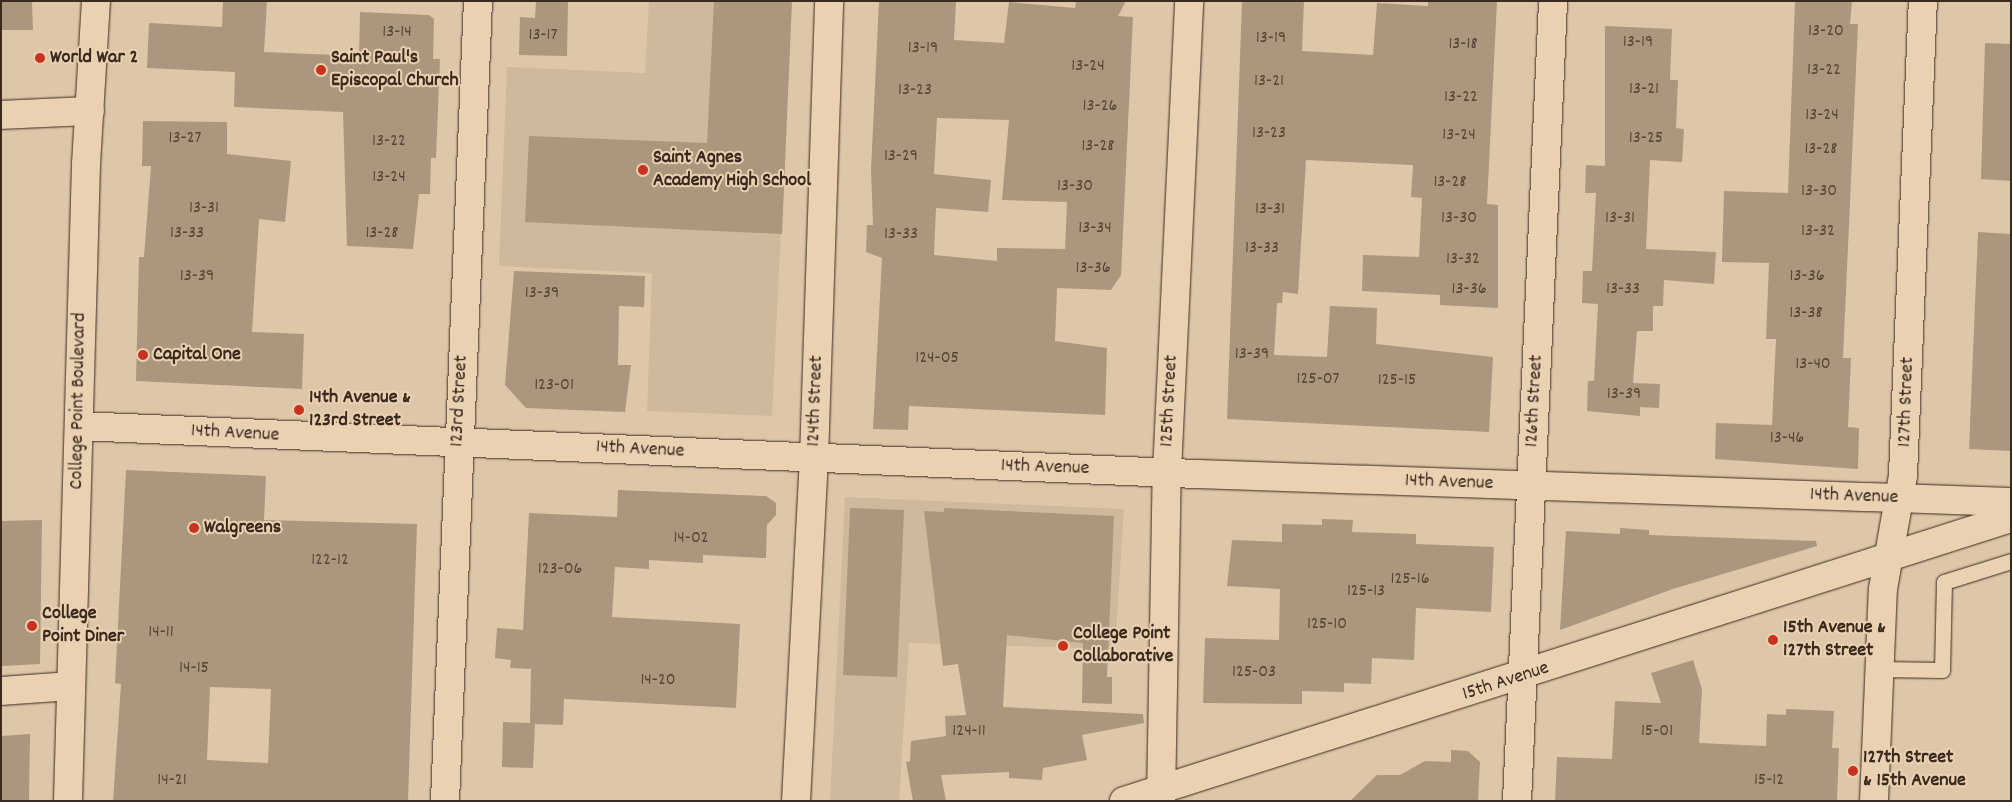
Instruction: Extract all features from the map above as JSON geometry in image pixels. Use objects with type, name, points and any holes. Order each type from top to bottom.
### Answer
[{"type":"street","name":"College Point Boulevard","points":[[68,801],[70,686],[90,111],[96,1]]},
{"type":"street","name":"123rd Street","points":[[445,801],[458,442],[478,1]]},
{"type":"street","name":"124th Street","points":[[796,801],[814,458],[829,1]]},
{"type":"street","name":"125th Street","points":[[1161,796],[1167,472],[1189,1]]},
{"type":"street","name":"126th Street","points":[[1517,801],[1553,1]]},
{"type":"street","name":"127th Street","points":[[1874,801],[1880,670],[1888,560],[1898,498],[1904,476],[1924,1]]},
{"type":"street","points":[[1,115],[90,111]]},
{"type":"street","name":"14th Avenue","points":[[79,426],[1167,472],[2011,502]]},
{"type":"street","points":[[1888,560],[2011,518]]},
{"type":"street","name":"15th Avenue","points":[[1124,801],[1161,796],[1522,677],[1888,560]]},
{"type":"street","points":[[1,690],[70,686]]},
{"type":"lane","points":[[1880,670],[1942,670],[1944,582],[2011,561]]},
{"type":"shaded area","name":"Saint Agnes Academy High School","points":[[649,1],[792,1],[772,416],[647,411],[652,273],[499,266],[507,67],[645,73]]},
{"type":"shaded area","name":"College Point Collaborative","points":[[845,497],[1124,509],[1115,649],[909,643],[899,801],[830,801]]},
{"type":"building","points":[[1,1],[32,1],[33,30],[1,30]]},
{"type":"building","points":[[223,1],[267,1],[264,52],[359,56],[360,12],[429,15],[434,19],[433,59],[440,59],[436,158],[431,158],[430,194],[419,194],[413,249],[347,246],[343,112],[234,107],[235,72],[147,68],[149,23],[222,27]]},
{"type":"building","points":[[536,1],[568,1],[567,56],[519,55],[520,17],[535,18]]},
{"type":"building","points":[[714,1],[792,1],[782,234],[525,222],[529,136],[707,143]]},
{"type":"building","points":[[879,1],[956,2],[954,40],[1004,43],[1009,2],[1075,8],[1076,1],[1126,1],[1118,16],[1133,17],[1121,275],[1111,290],[1057,288],[1055,341],[1107,348],[1105,415],[909,406],[908,430],[873,429],[882,258],[866,252],[867,225],[873,225],[871,170]],"holes":[[[937,118],[1009,120],[1002,200],[1067,202],[1065,249],[997,248],[997,261],[934,255],[936,208],[988,212],[991,180],[934,174]]]},
{"type":"building","points":[[1242,1],[1304,1],[1302,51],[1373,55],[1377,3],[1428,6],[1428,1],[1497,1],[1487,204],[1498,205],[1498,308],[1440,305],[1440,295],[1362,291],[1363,255],[1419,257],[1422,198],[1411,197],[1413,165],[1306,160],[1298,294],[1283,292],[1282,303],[1277,303],[1274,355],[1327,357],[1330,306],[1377,308],[1376,344],[1493,357],[1489,432],[1227,419]]},
{"type":"building","points":[[1795,1],[1852,1],[1850,24],[1858,24],[1843,358],[1851,358],[1848,427],[1859,428],[1858,469],[1715,459],[1716,423],[1772,425],[1776,339],[1766,339],[1769,263],[1722,262],[1724,191],[1788,193]]},
{"type":"building","points":[[1605,26],[1672,29],[1670,80],[1678,80],[1676,128],[1684,129],[1682,162],[1650,160],[1646,249],[1716,252],[1714,284],[1664,280],[1663,306],[1653,306],[1653,331],[1637,331],[1633,383],[1660,384],[1659,408],[1640,407],[1640,416],[1587,411],[1588,381],[1594,381],[1598,304],[1582,303],[1583,271],[1592,271],[1596,193],[1585,193],[1586,165],[1605,166]]},
{"type":"building","points":[[1985,43],[2011,44],[2011,181],[1981,179]]},
{"type":"building","points":[[143,121],[227,122],[227,154],[291,161],[285,222],[259,219],[252,332],[304,334],[302,389],[136,381],[139,257],[144,257],[151,166],[142,166]]},
{"type":"building","points":[[1978,232],[2011,234],[2011,451],[1969,449]]},
{"type":"building","points":[[514,271],[645,276],[644,307],[619,306],[618,365],[631,365],[625,412],[526,408],[505,385]]},
{"type":"building","points":[[126,470],[266,476],[264,520],[417,524],[408,801],[113,801],[121,684],[115,683]],"holes":[[[210,687],[271,689],[268,763],[207,760]]]},
{"type":"building","points":[[618,490],[766,496],[776,503],[776,515],[767,525],[766,558],[703,555],[703,563],[649,560],[649,569],[615,567],[612,617],[740,624],[736,708],[564,699],[563,725],[535,724],[533,768],[502,767],[503,722],[530,723],[531,669],[510,668],[511,660],[495,658],[497,628],[523,630],[529,513],[617,517]]},
{"type":"building","points":[[850,508],[904,510],[897,677],[843,675]]},
{"type":"building","points":[[944,508],[1114,516],[1107,677],[1112,677],[1112,704],[1082,703],[1083,643],[1007,635],[1003,707],[1143,714],[1144,723],[1082,735],[1087,760],[1043,768],[1042,780],[1009,778],[1009,772],[941,775],[946,801],[913,801],[906,762],[910,761],[911,741],[946,736],[945,716],[966,715],[958,664],[943,666],[924,511],[944,512]]},
{"type":"building","points":[[1322,519],[1353,520],[1352,532],[1416,534],[1416,544],[1494,547],[1491,612],[1416,608],[1414,660],[1372,658],[1371,684],[1344,683],[1344,692],[1302,691],[1302,704],[1203,703],[1205,638],[1279,640],[1280,589],[1227,586],[1232,540],[1282,542],[1282,524],[1322,525]]},
{"type":"building","points":[[42,520],[40,664],[1,666],[1,521]]},
{"type":"building","points":[[1620,528],[1649,530],[1649,535],[1816,541],[1817,546],[1673,589],[1560,630],[1566,531],[1620,534]]},
{"type":"building","points":[[1693,660],[1702,689],[1699,743],[1766,746],[1767,714],[1786,715],[1786,709],[1834,711],[1832,748],[1839,748],[1837,801],[1555,801],[1557,757],[1612,759],[1615,701],[1661,703],[1651,673]]},
{"type":"building","points":[[30,734],[29,801],[1,801],[1,736]]},
{"type":"building","points":[[1451,750],[1468,751],[1480,762],[1478,801],[1350,801],[1377,775],[1400,775],[1425,761],[1451,762]]},
{"type":"place","name":"World War 2","points":[[40,58]]},
{"type":"place","name":"Saint Paul's Episcopal Church","points":[[321,70]]},
{"type":"place","name":"Saint Agnes Academy High School","points":[[643,170]]},
{"type":"place","name":"Capital One","points":[[143,355]]},
{"type":"place","name":"14th Avenue & 123rd Street","points":[[299,410]]},
{"type":"place","name":"Walgreens","points":[[194,528]]},
{"type":"place","name":"College Point Diner","points":[[32,626]]},
{"type":"place","name":"15th Avenue & 127th Street","points":[[1773,640]]},
{"type":"place","name":"College Point Collaborative","points":[[1063,646]]},
{"type":"place","name":"127th Street & 15th Avenue","points":[[1853,771]]}]
